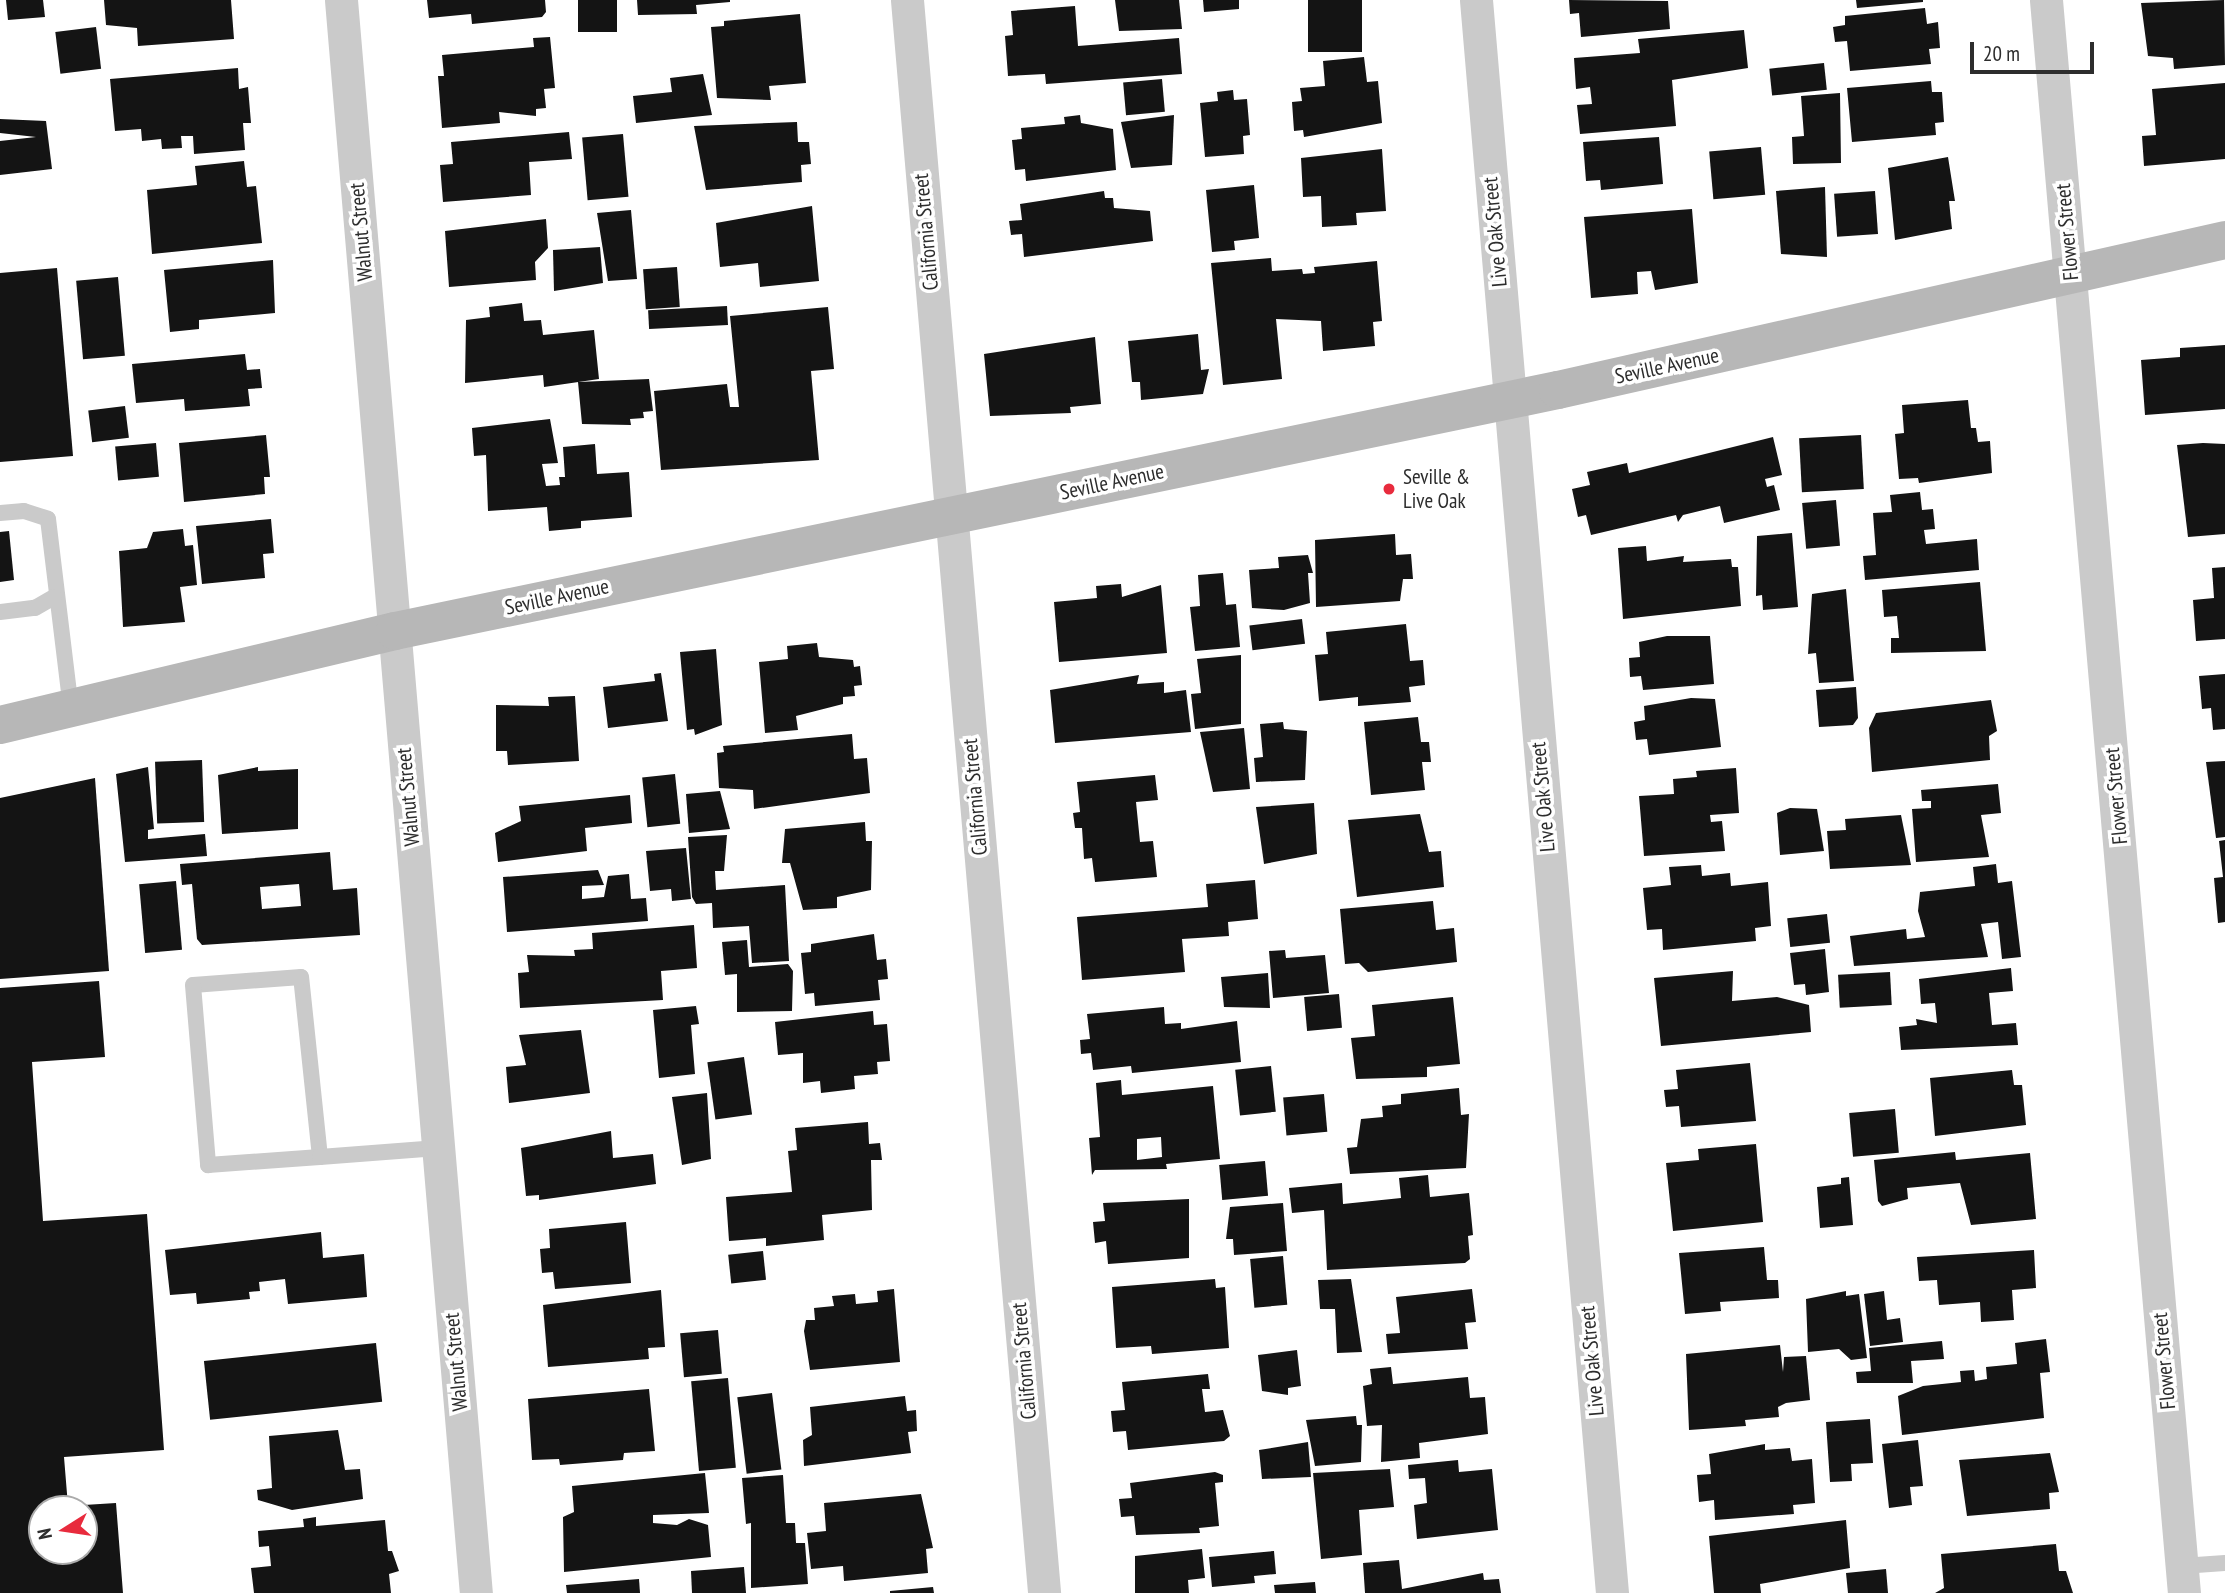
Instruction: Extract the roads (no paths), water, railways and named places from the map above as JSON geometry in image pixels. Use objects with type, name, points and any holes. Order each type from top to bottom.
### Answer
[{"type":"street","name":"Walnut Street","points":[[341,0],[476,1593]]},
{"type":"street","name":"California Street","points":[[907,0],[1044,1593]]},
{"type":"street","name":"Live Oak Street","points":[[1476,0],[1612,1593]]},
{"type":"street","name":"Flower Street","points":[[2046,0],[2183,1580]]},
{"type":"street","name":"Seville Avenue","points":[[0,724],[395,631],[1509,400],[2225,240]]},
{"type":"lane","points":[[0,513],[24,511],[48,519],[54,597],[71,708]]},
{"type":"lane","points":[[0,611],[35,608],[54,597]]},
{"type":"lane","points":[[320,1157],[301,977],[193,985],[208,1165],[320,1157],[438,1148]]},
{"type":"lane","points":[[2183,1580],[2225,1563]]},
{"type":"place","name":"Seville & Live Oak","points":[[1389,489]]}]
